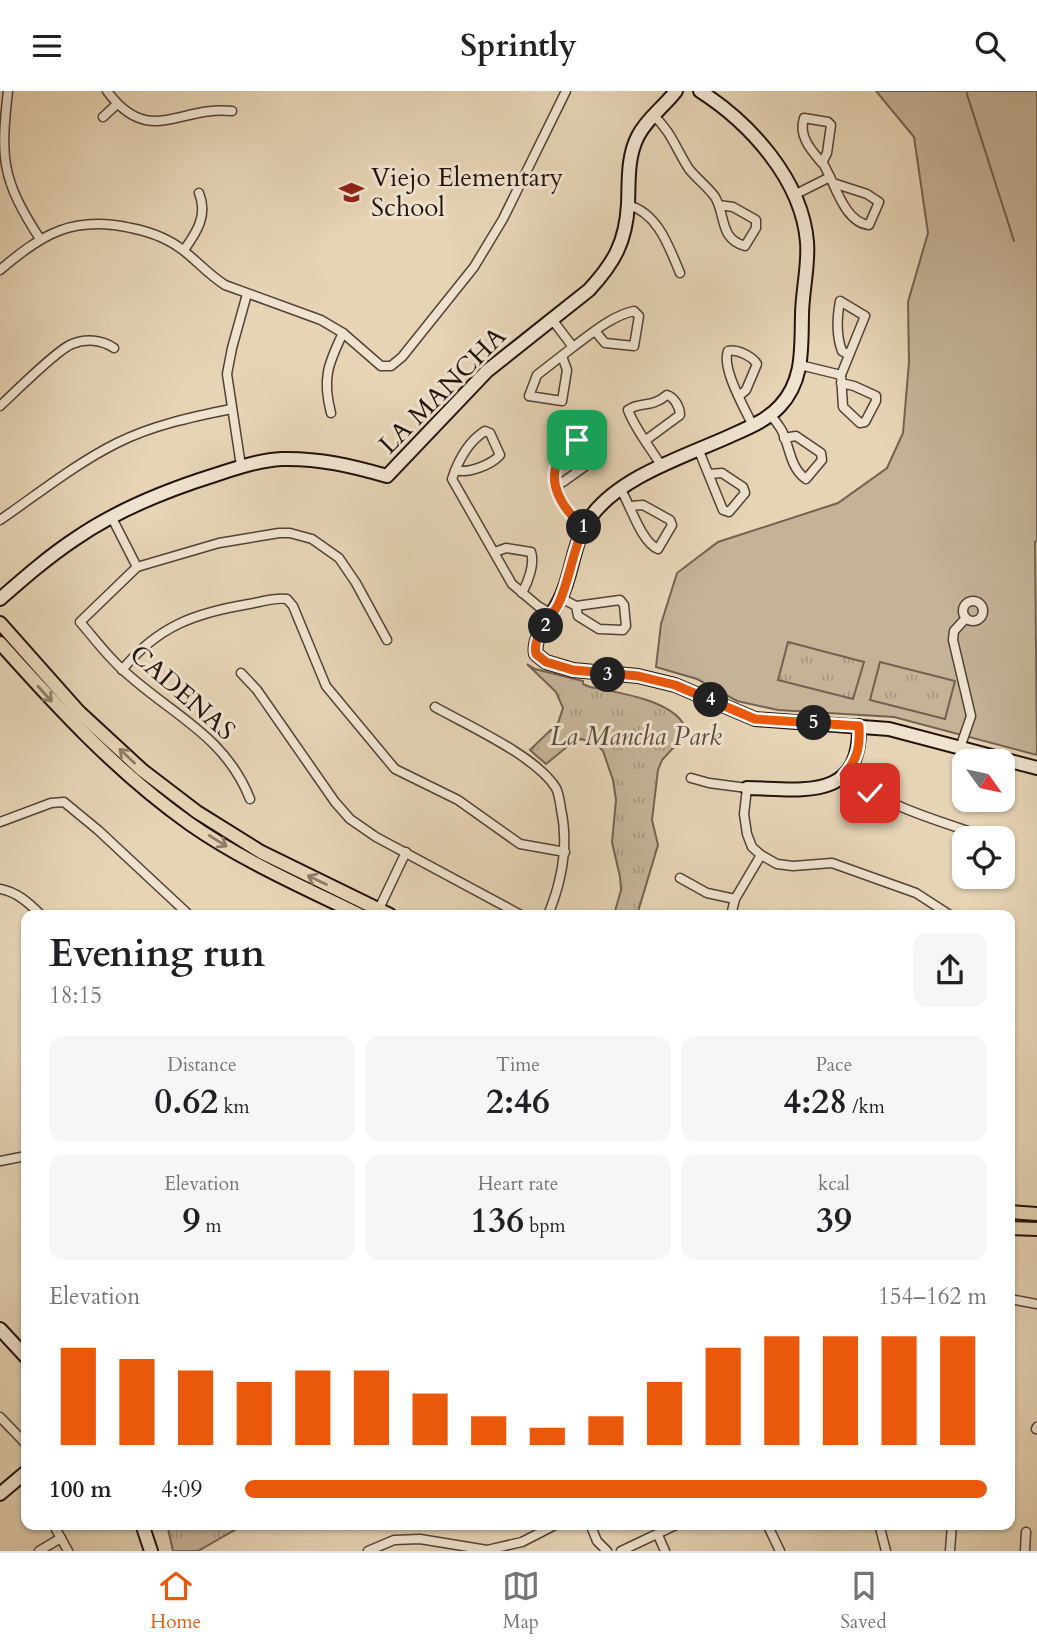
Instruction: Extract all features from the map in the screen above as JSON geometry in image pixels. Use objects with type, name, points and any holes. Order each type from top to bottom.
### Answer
[{"type":"main road","points":[[0,623],[79,712],[142,770],[197,812],[261,852],[376,910]]},
{"type":"main road","points":[[0,643],[69,721],[135,781],[191,824],[256,864],[350,910]]},
{"type":"main road","points":[[1015,1212],[1037,1214]]},
{"type":"main road","points":[[1015,1228],[1037,1229]]},
{"type":"street","points":[[8,91],[1,130],[4,164],[9,187],[40,239]]},
{"type":"street","points":[[107,91],[117,104],[142,119],[167,122],[212,109],[232,111]]},
{"type":"street","points":[[0,270],[40,239],[65,228],[97,222],[157,234],[184,250],[211,277],[225,285],[321,320],[343,333],[381,366],[391,366],[465,280],[503,219],[566,91]]},
{"type":"street","name":"LA MANCHA","points":[[0,599],[56,552],[112,518],[173,488],[241,466],[279,459],[310,459],[344,464],[387,476],[487,371],[589,290],[618,254],[628,205],[627,179],[637,137],[676,91]]},
{"type":"street","points":[[700,91],[743,122],[772,158],[794,195],[805,226],[807,250],[800,365],[790,393],[770,415],[753,426],[620,488],[599,506],[584,527],[561,598],[536,643],[536,654],[546,662],[573,670],[638,676],[675,685],[755,719],[889,729],[1037,768]]},
{"type":"street","points":[[103,117],[117,104]]},
{"type":"street","points":[[653,115],[667,127],[673,143],[691,170],[715,197],[723,226],[737,243],[745,246],[756,228],[756,221],[733,207],[719,205]]},
{"type":"street","points":[[794,195],[832,180],[867,194],[879,202],[869,225],[860,224],[850,215],[832,180],[822,163],[808,146],[803,131],[804,118],[831,125],[827,153],[822,163]]},
{"type":"street","points":[[184,250],[201,221],[203,203],[199,193]]},
{"type":"street","points":[[628,205],[641,209],[656,225],[680,273]]},
{"type":"street","points":[[241,466],[227,373],[247,294]]},
{"type":"street","points":[[800,365],[841,379],[876,396],[864,422],[860,423],[843,407],[841,379],[865,316],[840,301],[838,342],[842,351],[849,355]]},
{"type":"street","points":[[562,356],[567,370],[562,401],[530,396],[537,375],[573,347],[596,331],[631,311],[639,316],[634,346],[605,343],[596,331]]},
{"type":"street","points":[[551,318],[573,347]]},
{"type":"street","points":[[331,413],[325,382],[330,359],[343,333]]},
{"type":"street","points":[[0,406],[69,345],[85,341],[104,342],[114,348]]},
{"type":"street","points":[[739,396],[746,390],[757,364],[734,350],[728,351],[726,356],[739,396],[753,426]]},
{"type":"street","points":[[646,440],[680,415],[680,409],[671,396],[667,395],[656,404],[628,410],[634,425],[662,467]]},
{"type":"street","points":[[0,520],[85,461],[119,442],[151,429],[231,409]]},
{"type":"street","points":[[770,415],[780,428],[784,438],[799,475],[806,479],[822,460],[821,453],[796,436],[784,438]]},
{"type":"street","points":[[455,470],[464,473],[500,455],[490,433],[485,431],[478,435],[461,457],[455,470],[452,479],[512,584],[552,615]]},
{"type":"street","points":[[554,483],[563,482],[592,462],[591,455],[577,440],[572,442],[557,461],[554,483],[566,509],[584,527]]},
{"type":"street","points":[[699,451],[714,492],[723,510],[729,512],[745,493],[743,487],[722,473],[709,474]]},
{"type":"street","points":[[620,488],[643,534],[653,547],[658,549],[672,525],[670,520],[643,505],[631,506]]},
{"type":"street","points":[[112,518],[137,567],[219,543],[279,533],[300,535],[323,545],[339,558],[387,640]]},
{"type":"street","points":[[495,552],[506,548],[531,552],[533,557],[522,593]]},
{"type":"street","name":"CADENAS","points":[[137,567],[80,621],[122,670],[220,748],[242,779],[250,799]]},
{"type":"street","points":[[122,670],[136,652],[156,636],[180,623],[212,610],[283,598],[290,601],[326,686],[395,769],[458,800],[520,844],[565,852]]},
{"type":"street","points":[[561,598],[576,606],[620,600],[624,605],[626,627],[623,630],[599,629],[578,616],[576,606]]},
{"type":"street","points":[[960,748],[971,716],[953,640],[954,631],[965,618]]},
{"type":"street","points":[[242,673],[257,690],[343,812],[363,828],[511,910]]},
{"type":"street","points":[[435,707],[531,762],[557,789],[563,819],[565,852],[558,891],[550,910]]},
{"type":"street","points":[[691,778],[747,787],[819,788],[832,784],[855,763],[860,747],[859,726]]},
{"type":"street","points":[[844,775],[891,804],[954,826]]},
{"type":"street","points":[[747,787],[744,814],[747,834],[752,847],[761,855],[777,864],[793,866],[832,863],[916,893],[942,910]]},
{"type":"street","points":[[0,822],[51,803],[64,802],[99,829],[183,910]]},
{"type":"street","points":[[383,910],[406,852]]},
{"type":"street","points":[[732,910],[735,898],[761,855]]},
{"type":"street","points":[[680,878],[707,893],[735,898]]},
{"type":"street","points":[[0,889],[27,901],[36,910]]},
{"type":"street","points":[[0,1161],[21,1157]]},
{"type":"street","points":[[1015,1300],[1037,1304]]},
{"type":"street","points":[[0,1329],[21,1352]]},
{"type":"street","points":[[0,1417],[21,1439]]},
{"type":"street","points":[[0,1494],[21,1476]]},
{"type":"street","points":[[56,1530],[68,1551]]},
{"type":"street","points":[[144,1530],[151,1551]]},
{"type":"street","points":[[368,1551],[394,1540],[420,1539],[487,1550],[522,1542],[545,1530]]},
{"type":"street","points":[[592,1530],[597,1541],[606,1551]]},
{"type":"street","points":[[621,1551],[667,1530]]},
{"type":"street","points":[[770,1530],[780,1551]]},
{"type":"street","points":[[881,1530],[886,1551]]},
{"type":"street","points":[[950,1551],[952,1530]]},
{"type":"street","points":[[1025,1551],[1026,1532]]},
{"type":"street","points":[[658,1535],[665,1551]]},
{"type":"street","points":[[40,1551],[61,1538]]},
{"type":"street","points":[[433,1541],[434,1551]]},
{"type":"green space","points":[[876,91],[1037,91],[1037,755],[894,717],[778,710],[737,701],[697,679],[656,667],[661,624],[677,573],[718,542],[838,503],[887,468],[903,433],[909,362],[908,302],[928,233],[914,137]]},
{"type":"green space","points":[[788,642],[864,662],[853,699],[778,680]]},
{"type":"green space","points":[[880,662],[955,681],[945,719],[870,700]]},
{"type":"green space","name":"La Mancha Park","points":[[527,664],[535,669],[583,681],[583,684],[590,687],[655,703],[677,716],[684,725],[674,747],[662,760],[658,770],[652,820],[658,845],[638,910],[615,910],[621,890],[612,842],[616,800],[613,780],[603,751],[596,743],[581,739],[546,764],[530,750],[558,723],[563,708],[556,692]]},
{"type":"green space","points":[[168,1530],[235,1530],[198,1551],[173,1551]]},
{"type":"waterway","points":[[966,91],[1014,241]]},
{"type":"place","name":"Viejo Elementary School","points":[[351,192]]},
{"type":"route","points":[[577,440],[572,442],[557,461],[554,483],[566,509],[584,527],[561,598],[536,643],[536,654],[546,662],[587,673],[656,679],[690,690],[755,719],[859,726],[860,747],[855,763],[844,775],[870,793]]}]
